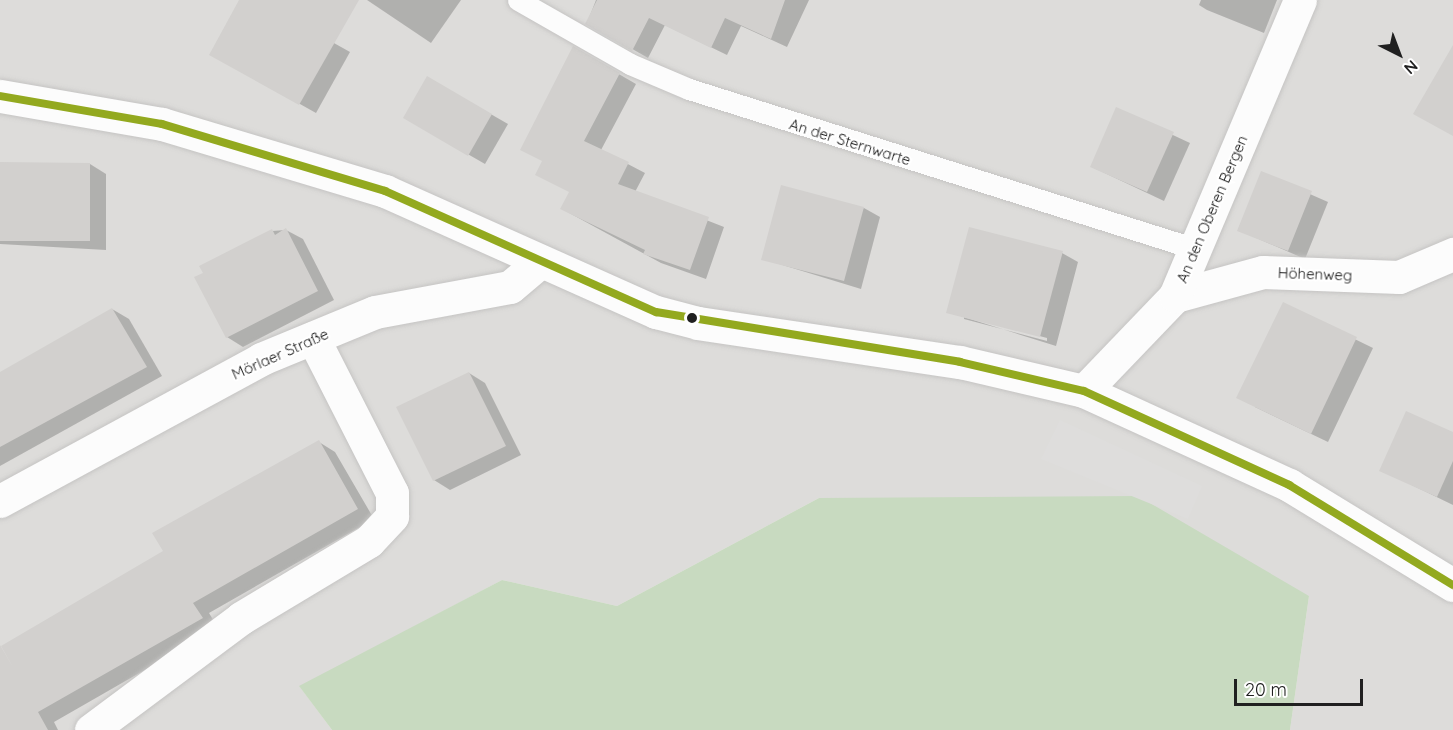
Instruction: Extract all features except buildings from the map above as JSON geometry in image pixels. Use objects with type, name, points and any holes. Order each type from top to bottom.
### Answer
[{"type":"street","name":"An den Oberen Bergen","points":[[1084,391],[1175,296],[1300,0]]},
{"type":"street","points":[[0,96],[162,124],[385,192],[610,295],[698,323],[960,362],[1084,391],[1288,485],[1453,585]]},
{"type":"street","name":"Höhenweg","points":[[1175,296],[1263,272],[1399,277],[1453,254]]},
{"type":"street","name":"Mörlaer Straße","points":[[0,501],[261,358],[375,312],[510,287],[540,262]]},
{"type":"street","points":[[91,730],[241,618],[369,541],[392,516],[392,493],[313,338]]},
{"type":"lane","name":"An der Sternwarte","points":[[518,0],[630,64],[699,92],[1196,249]]},
{"type":"shaded area","points":[[0,0],[1453,0],[1453,730],[1290,730],[1309,596],[819,498],[617,606],[502,580],[300,687],[332,730],[0,730]]},
{"type":"shaded area","points":[[1060,420],[1202,486],[1188,519],[1041,459]]},
{"type":"green space","points":[[1138,496],[1309,596],[1290,730],[332,730],[299,686],[502,580],[617,606],[819,498]]},
{"type":"transit line","points":[[0,96],[162,124],[385,191],[656,312],[960,362],[1084,391],[1289,485],[1453,585]]}]
